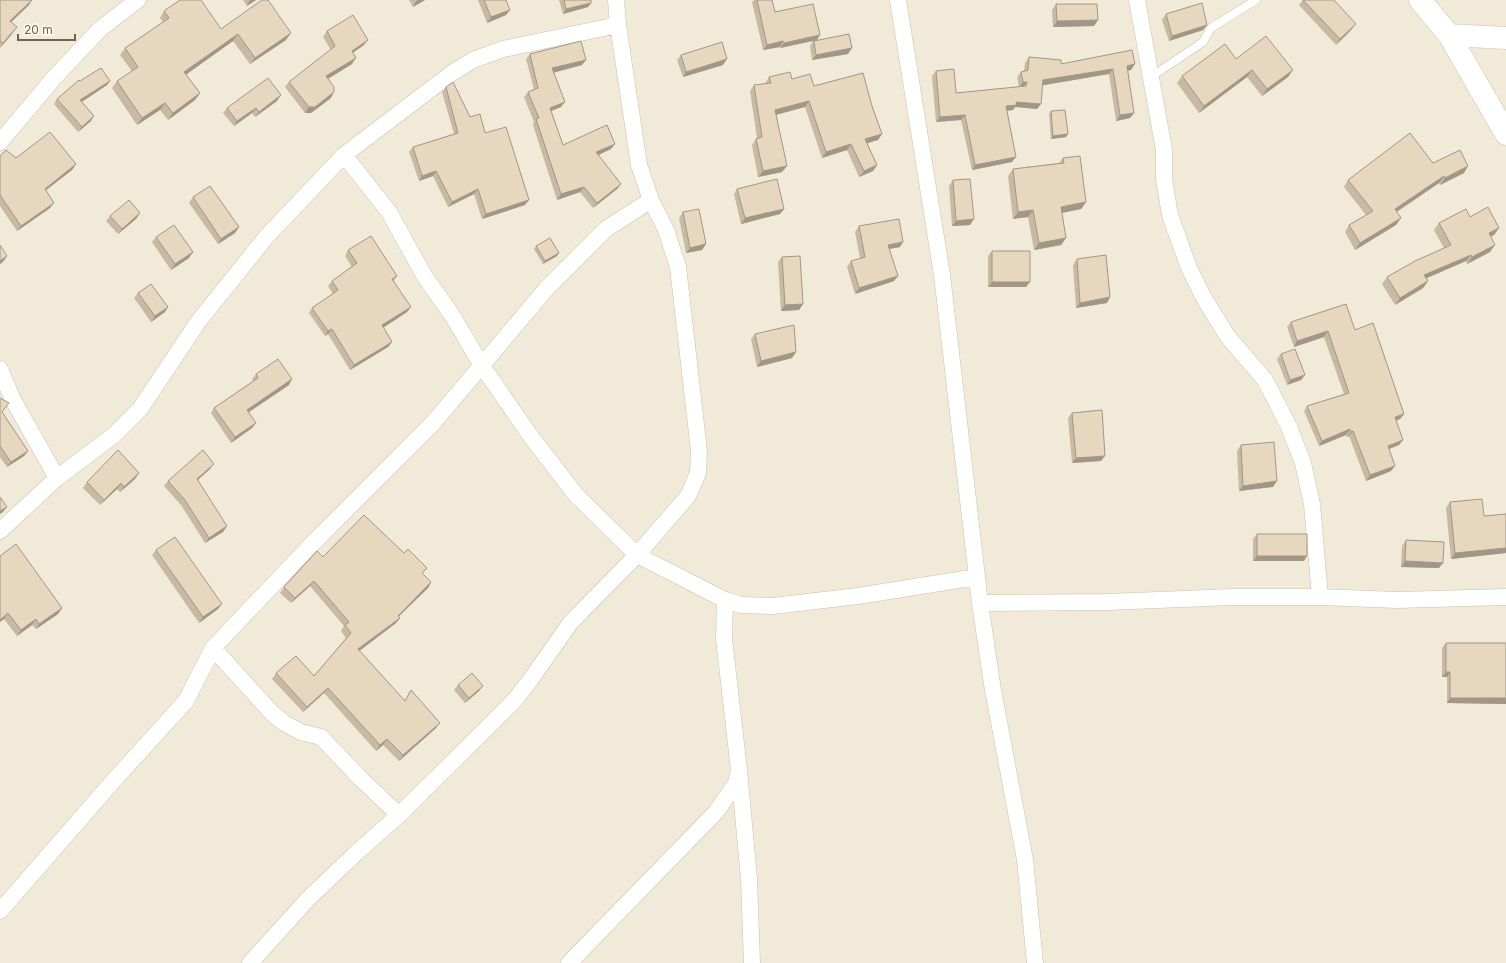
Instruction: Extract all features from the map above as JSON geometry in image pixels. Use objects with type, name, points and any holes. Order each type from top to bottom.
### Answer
[{"type":"street","points":[[0,142],[54,78],[100,29],[138,0]]},
{"type":"street","points":[[250,963],[308,899],[355,854],[400,815],[514,701],[571,622],[638,554],[688,496],[698,473],[700,451],[678,267],[666,230],[651,200],[639,165],[618,25],[616,0]]},
{"type":"street","points":[[898,0],[942,275],[980,603],[993,690],[1025,860],[1035,963]]},
{"type":"street","points":[[1137,0],[1164,150],[1164,179],[1170,215],[1189,268],[1217,322],[1269,386],[1289,427],[1303,463],[1312,504],[1320,597]]},
{"type":"street","points":[[1420,0],[1450,35],[1506,134]]},
{"type":"street","points":[[0,531],[57,478],[114,435],[140,409],[198,322],[267,236],[344,155],[452,73],[473,60],[503,49],[618,25]]},
{"type":"street","points":[[1450,35],[1506,38]]},
{"type":"street","points":[[344,155],[389,212],[410,253],[452,315],[482,366],[576,495],[638,554],[725,600],[741,605],[773,606],[858,596],[977,577]]},
{"type":"street","points":[[0,911],[115,779],[186,701],[213,648],[308,548],[433,423],[547,288],[606,229],[651,200]]},
{"type":"street","points":[[0,369],[13,400],[57,478]]},
{"type":"street","points":[[980,603],[1320,597],[1397,600],[1506,597]]},
{"type":"street","points":[[725,600],[724,639],[739,770],[749,879],[752,963]]},
{"type":"street","points":[[213,648],[272,713],[284,723],[302,732],[321,737],[361,779],[400,815]]},
{"type":"street","points":[[569,963],[716,812],[736,782],[739,770]]},
{"type":"lane","points":[[1151,77],[1203,42],[1212,28],[1256,0]]},
{"type":"shaded area","points":[[0,0],[1506,0],[1506,963],[0,963]]},
{"type":"building","points":[[0,0],[32,0],[10,21],[17,27],[3,43],[0,41]]},
{"type":"building","points":[[180,0],[201,0],[221,29],[262,0],[268,0],[291,33],[255,58],[238,34],[184,72],[200,93],[173,113],[165,103],[142,118],[117,81],[138,67],[125,48],[169,18],[164,11]]},
{"type":"building","points":[[484,0],[506,0],[510,10],[491,17]]},
{"type":"building","points":[[564,0],[591,0],[591,3],[566,9]]},
{"type":"building","points":[[757,0],[772,0],[775,12],[813,4],[820,35],[767,45]]},
{"type":"building","points":[[1303,0],[1334,0],[1356,24],[1340,39]]},
{"type":"building","points":[[1202,3],[1207,25],[1172,36],[1166,14]]},
{"type":"building","points":[[1056,4],[1097,4],[1098,20],[1057,21]]},
{"type":"building","points":[[353,15],[368,40],[352,51],[356,58],[326,76],[334,87],[334,92],[315,107],[309,107],[289,82],[335,46],[327,31]]},
{"type":"building","points":[[849,34],[852,48],[816,55],[814,41]]},
{"type":"building","points":[[1266,36],[1293,70],[1267,89],[1252,70],[1204,106],[1182,76],[1225,44],[1236,59]]},
{"type":"building","points":[[581,41],[586,60],[552,68],[565,102],[550,108],[563,145],[607,125],[615,144],[596,152],[621,184],[597,203],[584,187],[561,194],[536,119],[539,118],[528,92],[538,88],[530,54]]},
{"type":"building","points":[[722,42],[727,59],[686,72],[681,55]]},
{"type":"building","points":[[1132,50],[1135,64],[1127,66],[1134,113],[1120,115],[1113,69],[1043,80],[1041,104],[1016,102],[1017,105],[1006,106],[1016,157],[975,165],[965,115],[940,117],[936,71],[954,69],[956,93],[1026,86],[1027,82],[1023,82],[1021,72],[1028,70],[1029,57],[1061,60],[1061,64]]},
{"type":"building","points":[[101,68],[110,81],[80,100],[94,116],[82,127],[57,99],[79,80],[80,81]]},
{"type":"building","points":[[790,72],[792,79],[810,74],[814,86],[863,73],[872,106],[882,134],[865,139],[877,165],[864,171],[851,144],[826,152],[809,101],[775,110],[787,166],[763,171],[756,139],[762,137],[754,85],[771,83],[769,77]]},
{"type":"building","points":[[268,78],[281,95],[259,112],[256,108],[237,121],[227,108]]},
{"type":"building","points":[[453,82],[470,117],[480,114],[485,133],[506,127],[529,200],[486,214],[478,189],[452,202],[436,171],[422,176],[413,147],[458,133],[446,87]]},
{"type":"building","points":[[1065,110],[1068,134],[1053,136],[1051,111]]},
{"type":"building","points":[[50,132],[76,164],[45,189],[54,203],[21,226],[0,195],[0,156],[6,150],[16,158]]},
{"type":"building","points":[[1410,133],[1433,163],[1460,150],[1468,166],[1445,178],[1444,176],[1395,209],[1401,218],[1360,243],[1349,225],[1373,211],[1348,180]]},
{"type":"building","points":[[1080,156],[1086,202],[1061,207],[1066,238],[1039,243],[1033,210],[1018,212],[1013,169],[1064,163],[1063,158]]},
{"type":"building","points":[[777,179],[784,209],[745,218],[737,189]]},
{"type":"building","points":[[970,179],[974,219],[956,221],[953,180]]},
{"type":"building","points":[[210,186],[239,227],[221,239],[193,197]]},
{"type":"building","points":[[129,200],[140,213],[122,229],[110,216]]},
{"type":"building","points":[[1488,207],[1499,228],[1489,233],[1495,245],[1472,257],[1471,255],[1424,275],[1428,281],[1400,298],[1387,277],[1415,261],[1451,245],[1439,223],[1466,209],[1470,217]]},
{"type":"building","points":[[699,209],[706,244],[690,248],[683,212]]},
{"type":"building","points":[[899,219],[903,242],[888,245],[898,276],[859,288],[851,261],[865,257],[859,226]]},
{"type":"building","points":[[174,225],[193,252],[175,264],[156,237]]},
{"type":"building","points":[[371,236],[397,276],[392,279],[411,307],[382,325],[392,342],[354,365],[332,329],[328,331],[312,308],[338,290],[332,281],[357,263],[348,250]]},
{"type":"building","points":[[550,238],[559,253],[545,261],[536,246]]},
{"type":"building","points":[[0,245],[7,256],[0,261]]},
{"type":"building","points":[[992,251],[1030,251],[1030,282],[992,282]]},
{"type":"building","points":[[1106,255],[1110,297],[1080,303],[1077,259]]},
{"type":"building","points":[[800,256],[803,304],[785,305],[782,257]]},
{"type":"building","points":[[151,284],[168,307],[155,316],[138,293]]},
{"type":"building","points":[[1346,304],[1355,330],[1373,323],[1404,414],[1395,417],[1403,440],[1388,446],[1395,466],[1370,475],[1353,431],[1351,432],[1350,429],[1322,441],[1307,406],[1349,393],[1328,331],[1297,341],[1291,322]]},
{"type":"building","points":[[794,325],[796,352],[761,361],[755,334]]},
{"type":"building","points":[[1295,349],[1305,375],[1290,380],[1281,354]]},
{"type":"building","points":[[278,359],[292,379],[247,410],[256,423],[235,437],[214,408],[258,378],[256,374]]},
{"type":"building","points":[[0,398],[9,403],[2,412],[28,451],[11,462],[0,446]]},
{"type":"building","points":[[1102,410],[1105,456],[1076,458],[1072,413]]},
{"type":"building","points":[[1274,442],[1277,481],[1243,486],[1241,445]]},
{"type":"building","points":[[118,450],[139,473],[124,487],[121,483],[104,500],[87,482]]},
{"type":"building","points":[[203,450],[214,464],[197,479],[227,526],[209,538],[185,500],[168,481]]},
{"type":"building","points":[[0,497],[7,507],[0,511]]},
{"type":"building","points":[[1482,499],[1484,516],[1506,514],[1506,548],[1455,553],[1450,502]]},
{"type":"building","points":[[364,515],[404,553],[408,549],[427,568],[422,573],[431,582],[398,616],[400,618],[358,649],[405,701],[411,690],[440,723],[403,755],[387,739],[380,745],[328,688],[307,707],[276,673],[296,656],[314,676],[351,633],[345,625],[349,622],[314,581],[295,598],[284,587],[317,551],[323,557]]},
{"type":"building","points":[[1257,534],[1307,534],[1307,556],[1257,556]]},
{"type":"building","points":[[175,537],[222,604],[203,617],[156,550]]},
{"type":"building","points":[[1406,540],[1444,542],[1443,563],[1405,561]]},
{"type":"building","points":[[16,544],[62,608],[39,624],[36,619],[21,630],[8,613],[0,620],[0,556]]},
{"type":"building","points":[[1446,643],[1506,643],[1506,698],[1450,698],[1450,672],[1446,672]]},
{"type":"building","points":[[472,673],[483,686],[469,698],[458,685]]}]
